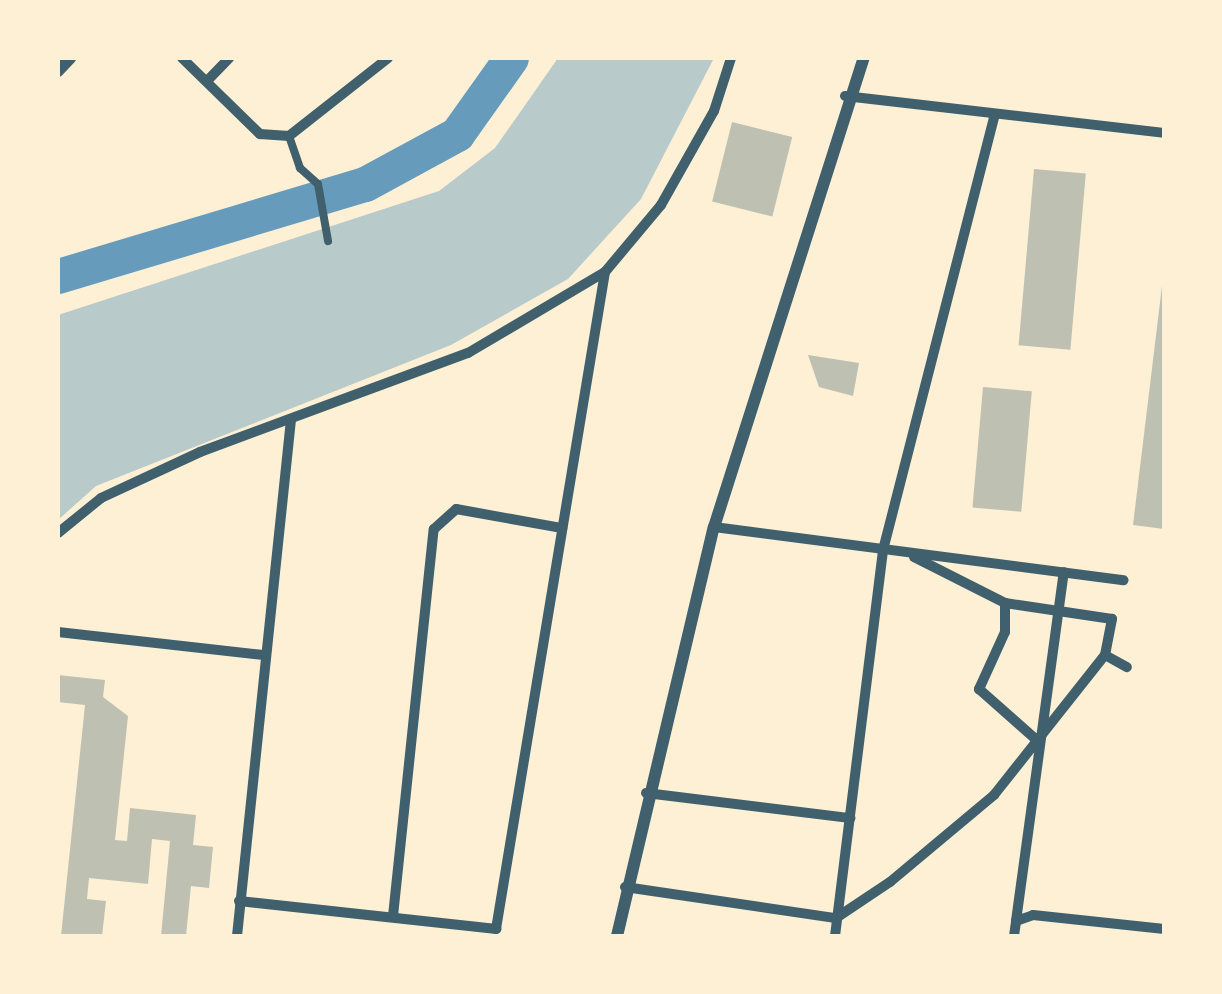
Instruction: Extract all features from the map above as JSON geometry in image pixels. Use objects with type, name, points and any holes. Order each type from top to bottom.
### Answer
[{"type":"street","points":[[58,71],[70,58]]},
{"type":"street","points":[[182,58],[260,134],[289,136],[388,58]]},
{"type":"street","points":[[207,81],[229,58]]},
{"type":"street","points":[[58,533],[101,498],[468,353],[604,272],[660,205],[714,111],[732,58]]},
{"type":"street","points":[[617,936],[646,794],[714,527],[845,96],[864,58]]},
{"type":"street","points":[[845,96],[994,117],[1164,134]]},
{"type":"street","points":[[835,936],[884,550],[994,117]]},
{"type":"street","points":[[289,136],[300,168],[318,184],[328,240]]},
{"type":"street","points":[[239,900],[496,929],[604,272]]},
{"type":"street","points":[[237,936],[291,420]]},
{"type":"street","points":[[393,916],[434,529],[456,509],[562,528]]},
{"type":"street","points":[[714,527],[1124,580]]},
{"type":"street","points":[[624,887],[836,918],[994,796],[1104,655],[1112,618],[1005,604],[910,554]]},
{"type":"street","points":[[1014,936],[1064,572]]},
{"type":"street","points":[[1005,604],[1006,632],[979,689],[1039,742]]},
{"type":"street","points":[[58,632],[264,655]]},
{"type":"street","points":[[1104,655],[1127,667]]},
{"type":"street","points":[[646,794],[850,818]]},
{"type":"street","points":[[1016,921],[1143,934],[1164,928]]},
{"type":"shaded area","points":[[558,58],[714,58],[641,199],[568,279],[451,345],[96,486],[58,520],[58,315],[439,191],[495,148]]},
{"type":"building","points":[[732,122],[792,137],[772,217],[712,202]]},
{"type":"building","points":[[1034,169],[1086,174],[1070,350],[1019,345]]},
{"type":"building","points":[[1164,286],[1164,529],[1133,525]]},
{"type":"building","points":[[808,355],[859,363],[853,396],[819,387]]},
{"type":"building","points":[[983,387],[1032,391],[1021,512],[972,508]]},
{"type":"building","points":[[58,675],[105,680],[103,697],[128,716],[115,840],[127,841],[130,808],[196,815],[193,845],[213,847],[209,888],[191,886],[186,936],[161,936],[170,841],[152,839],[148,884],[89,878],[87,899],[106,901],[102,936],[61,936],[85,705],[58,702]]},
{"type":"waterway","points":[[58,276],[365,184],[457,134],[511,58]]}]
